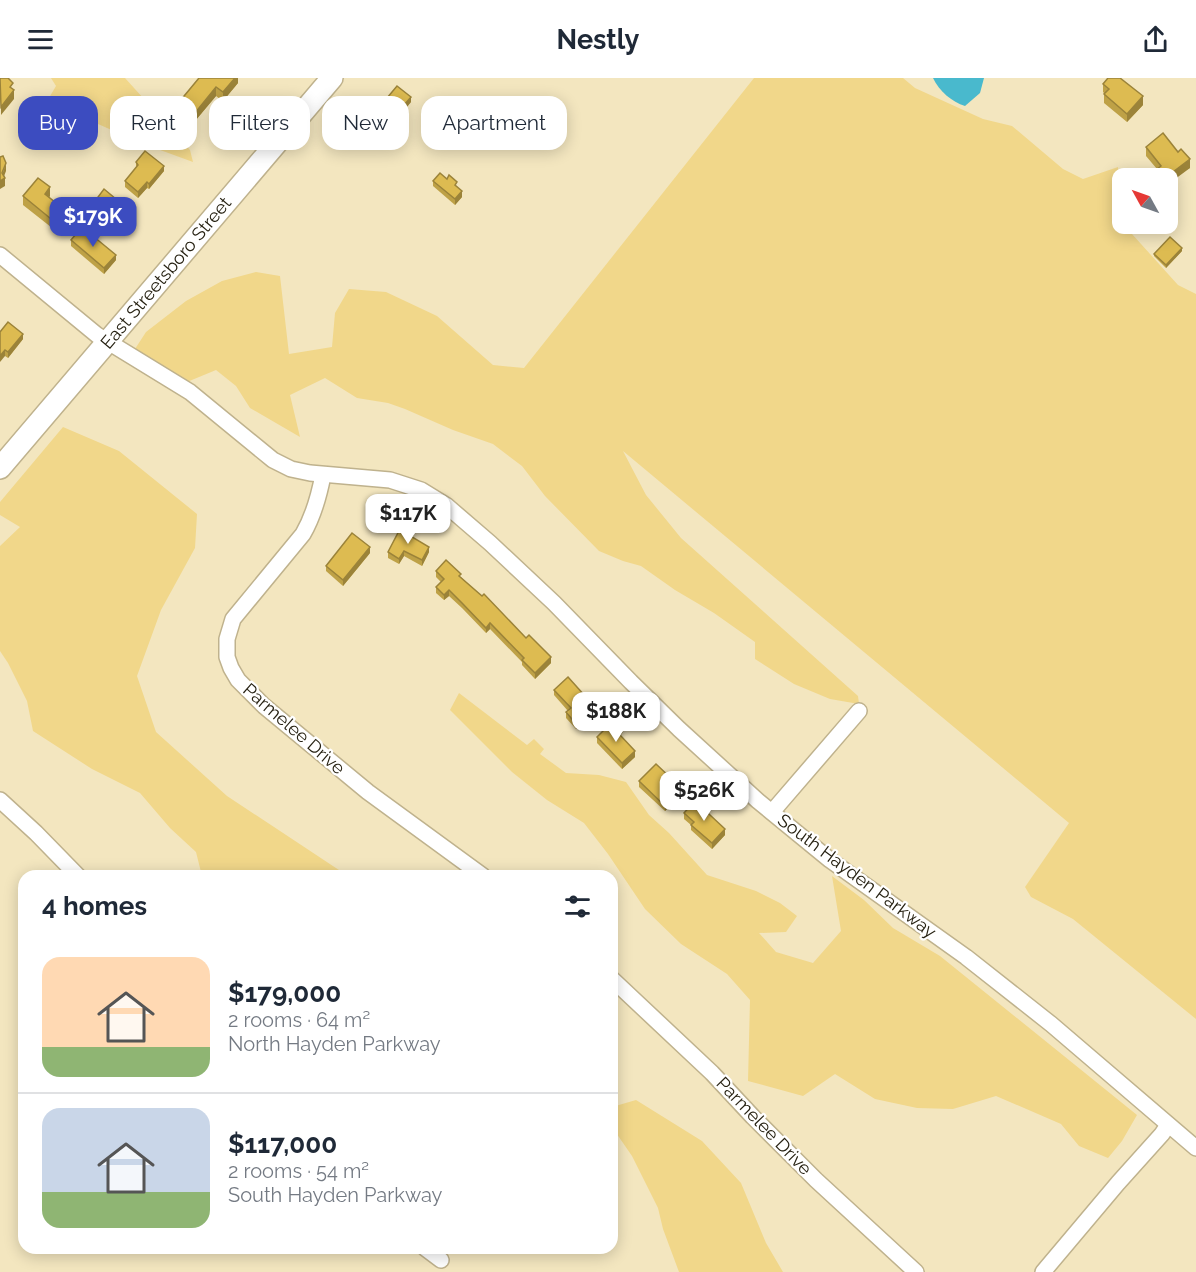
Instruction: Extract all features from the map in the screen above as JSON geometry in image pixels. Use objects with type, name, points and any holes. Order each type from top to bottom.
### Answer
[{"type":"main road","name":"East Streetsboro Street","points":[[0,468],[327,80]]},
{"type":"street","name":"South Hayden Parkway","points":[[0,255],[97,335],[190,392],[273,460],[291,469],[323,475],[390,480],[421,490],[447,506],[552,600],[703,752],[772,812],[830,860],[966,957],[1051,1024],[1196,1148]]},
{"type":"street","name":"Parmelee Drive","points":[[323,475],[312,519],[303,534],[233,619],[227,639],[227,657],[231,668],[238,680],[264,706],[368,792],[475,870]]},
{"type":"street","points":[[772,812],[859,711]]},
{"type":"street","points":[[0,800],[72,870]]},
{"type":"street","name":"Parmelee Drive","points":[[618,985],[712,1073],[816,1180],[916,1272]]},
{"type":"street","points":[[1043,1272],[1168,1125]]},
{"type":"street","points":[[433,1254],[441,1260]]},
{"type":"shaded area","points":[[51,78],[125,78],[141,96],[110,96],[110,129],[98,124],[98,96],[50,96],[56,86]]},
{"type":"shaded area","points":[[754,78],[903,78],[915,88],[983,119],[1012,126],[1063,169],[1083,179],[1112,169],[1112,234],[1132,234],[1178,285],[1196,294],[1196,1019],[1073,919],[1031,897],[1025,887],[1069,823],[623,451],[646,495],[681,538],[858,696],[859,704],[830,699],[794,684],[755,659],[755,642],[714,613],[641,566],[599,551],[545,496],[522,466],[493,444],[388,403],[357,398],[325,378],[290,395],[300,437],[250,408],[236,386],[216,370],[187,382],[135,349],[146,332],[186,301],[222,281],[256,272],[280,276],[289,354],[332,347],[335,313],[349,289],[386,292],[437,316],[493,365],[524,368]]},
{"type":"shaded area","points":[[160,150],[190,150],[193,162]]},
{"type":"shaded area","points":[[63,427],[119,451],[197,514],[195,548],[161,610],[137,676],[156,732],[227,796],[339,870],[200,870],[196,852],[170,828],[140,793],[92,769],[33,731],[27,701],[0,651],[0,546],[20,527],[0,515],[0,502]]},
{"type":"shaded area","points":[[459,693],[527,745],[534,739],[544,749],[540,754],[566,773],[599,775],[626,782],[649,815],[669,833],[707,875],[756,891],[780,903],[797,916],[786,932],[759,933],[776,952],[813,963],[841,931],[832,876],[864,900],[893,928],[940,956],[1137,1115],[1122,1141],[1108,1158],[1079,1146],[1061,1124],[996,1096],[953,1109],[917,1108],[875,1099],[835,1074],[803,1096],[748,1081],[750,1000],[727,974],[681,944],[645,909],[584,823],[547,800],[512,772],[450,710]]},
{"type":"shaded area","points":[[636,1100],[702,1141],[741,1183],[766,1243],[783,1272],[679,1272],[658,1208],[632,1156],[618,1136],[618,1105]]},
{"type":"water","points":[[933,78],[984,78],[980,93],[965,106],[946,95]]},
{"type":"building","points":[[0,78],[8,78],[13,83],[10,87],[14,90],[1,107]]},
{"type":"building","points":[[199,78],[235,78],[223,92],[216,87],[197,111],[197,96],[184,96]]},
{"type":"building","points":[[1108,78],[1120,78],[1143,96],[1127,114],[1104,94],[1109,89],[1103,84]]},
{"type":"building","points":[[397,86],[411,97],[409,99],[409,96],[389,96]]},
{"type":"building","points":[[1163,133],[1178,152],[1181,149],[1190,159],[1178,168],[1158,168],[1161,166],[1146,147]]},
{"type":"building","points":[[145,151],[164,166],[149,184],[147,182],[138,192],[125,181],[138,165],[136,162]]},
{"type":"building","points":[[3,156],[6,163],[2,173],[5,178],[0,181],[0,157]]},
{"type":"building","points":[[440,173],[447,179],[449,175],[457,182],[455,185],[462,191],[455,199],[433,181]]},
{"type":"building","points":[[38,178],[50,187],[45,194],[66,211],[56,223],[23,196]]},
{"type":"building","points":[[104,189],[116,199],[104,214],[92,205]]},
{"type":"building","points":[[82,227],[116,255],[104,268],[71,240]]},
{"type":"building","points":[[1170,237],[1182,248],[1166,265],[1154,254]]},
{"type":"building","points":[[8,322],[23,334],[8,352],[5,350],[0,356],[0,332]]},
{"type":"building","points":[[401,527],[429,547],[422,560],[404,551],[399,559],[388,552]]},
{"type":"building","points":[[352,533],[370,547],[343,580],[326,566]]},
{"type":"building","points":[[446,560],[461,574],[459,576],[482,596],[484,594],[526,638],[529,635],[551,657],[535,673],[522,660],[524,658],[490,623],[486,628],[449,590],[444,595],[436,587],[444,579],[436,571]]},
{"type":"building","points":[[568,677],[585,696],[582,699],[586,703],[581,708],[587,714],[576,724],[566,712],[571,708],[554,690]]},
{"type":"building","points":[[612,722],[622,732],[620,735],[635,751],[622,763],[597,737]]},
{"type":"building","points":[[656,764],[673,780],[669,784],[678,792],[665,806],[639,781]]},
{"type":"building","points":[[695,801],[725,829],[712,843],[691,825],[694,822],[684,813]]}]
